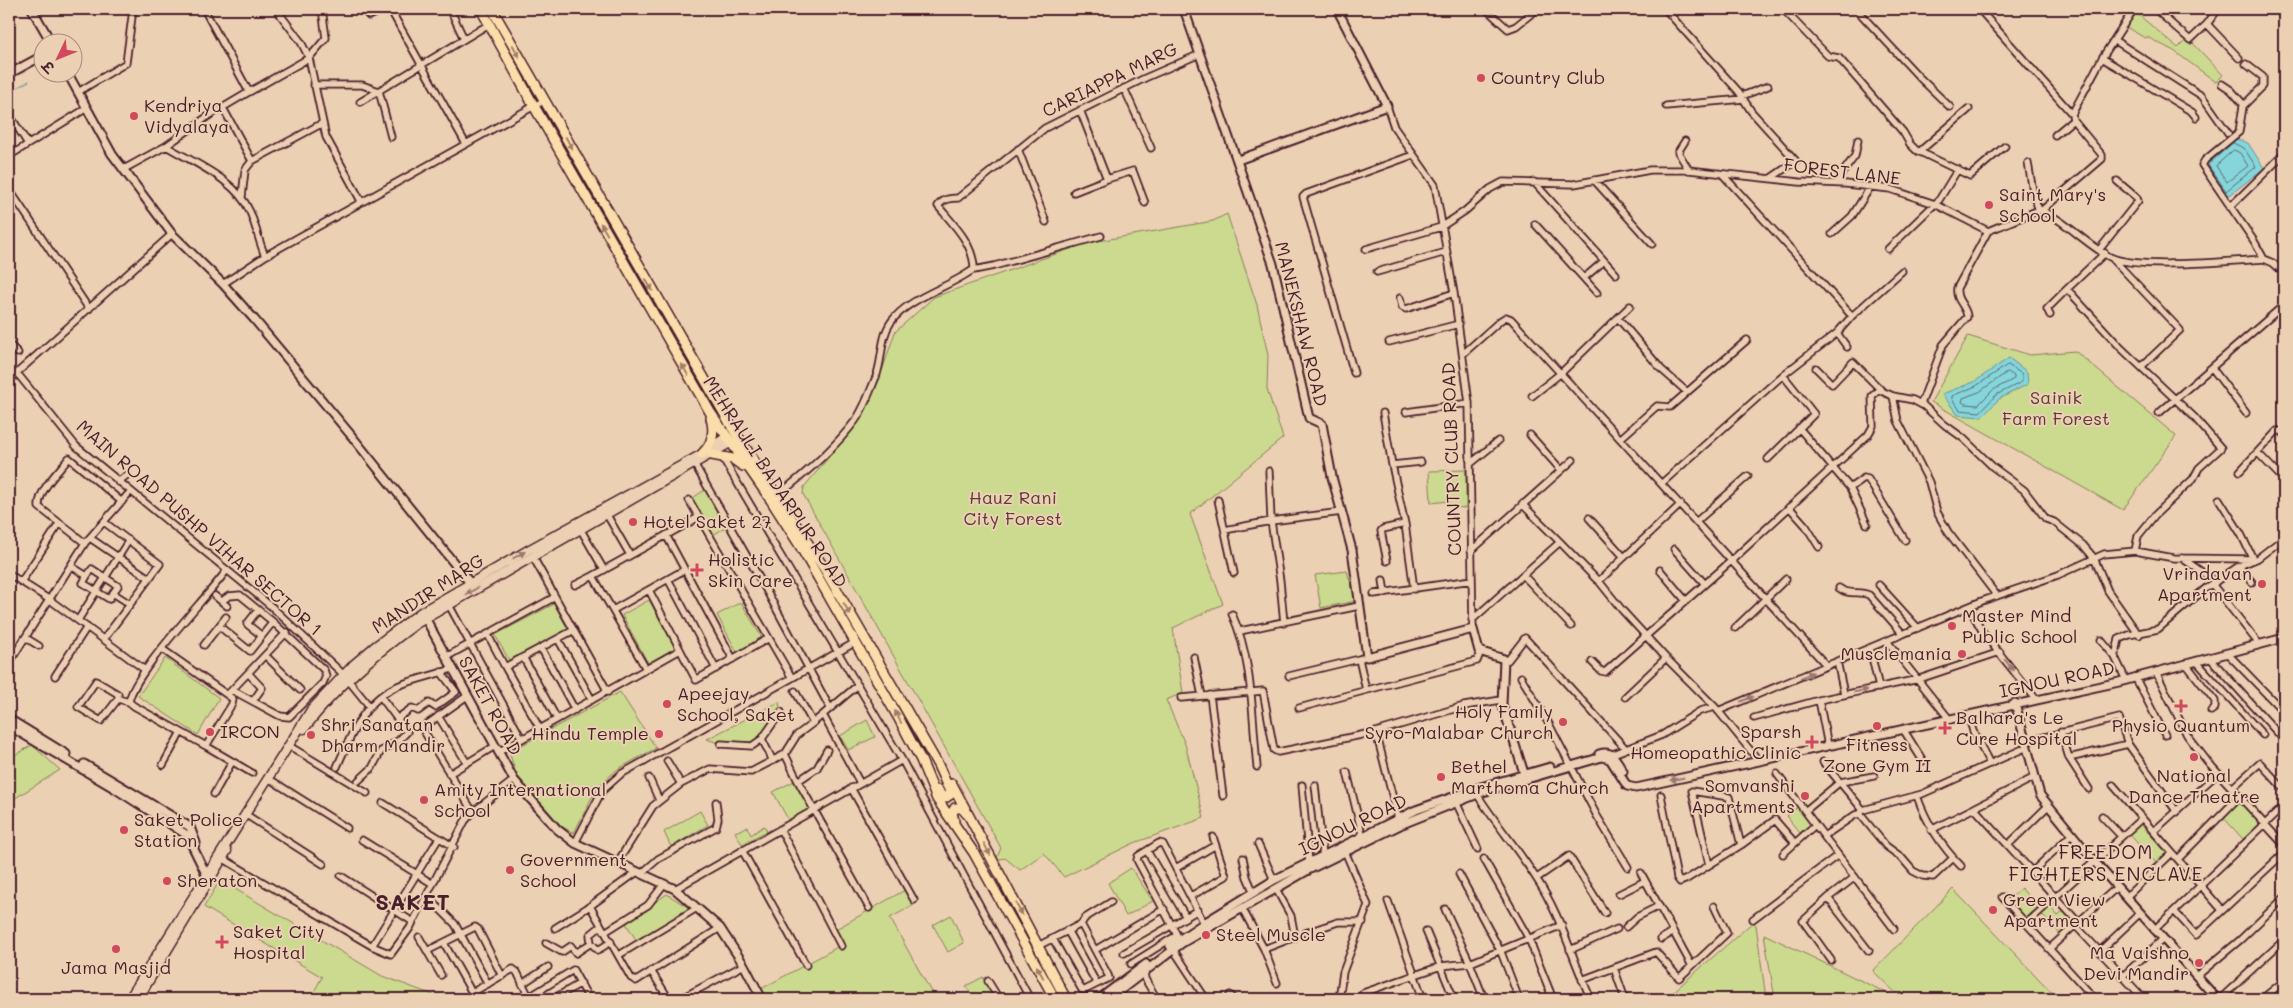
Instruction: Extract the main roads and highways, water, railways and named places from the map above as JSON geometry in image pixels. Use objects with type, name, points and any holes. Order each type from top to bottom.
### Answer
[{"type":"main road","name":"MEHRAULI BADARPUR ROAD","points":[[481,9],[534,106],[710,412],[799,544],[856,642],[921,760],[937,799],[974,854],[1055,999]]},
{"type":"main road","name":"MEHRAULI BADARPUR ROAD","points":[[492,9],[735,432],[824,568],[938,766]]},
{"type":"main road","points":[[660,327],[670,321]]},
{"type":"main road","points":[[702,454],[709,447],[713,435],[710,412]]},
{"type":"main road","name":"MANDIR MARG","points":[[220,856],[311,710],[374,646],[470,583],[728,440]]},
{"type":"main road","name":"MANDIR MARG","points":[[423,615],[449,605],[582,530],[712,455],[728,440]]},
{"type":"main road","points":[[712,455],[733,459],[748,469]]},
{"type":"main road","name":"MANDIR MARG","points":[[220,856],[248,816],[291,747],[345,677]]},
{"type":"main road","points":[[921,760],[940,795],[946,798],[950,796],[951,791],[938,766]]},
{"type":"main road","points":[[938,766],[961,799],[1066,999]]},
{"type":"main road","points":[[974,854],[952,818],[953,809],[959,807],[963,809],[979,833]]},
{"type":"main road","points":[[138,999],[206,873],[214,866],[220,856]]},
{"type":"main road","points":[[129,999],[162,954]]},
{"type":"water","points":[[2232,137],[2248,143],[2264,168],[2225,199],[2200,164]]},
{"type":"water","points":[[2009,358],[2027,372],[2028,384],[1999,399],[1982,417],[1958,415],[1942,394],[1974,382]]},
{"type":"waterway","points":[[9,92],[29,81]]},
{"type":"waterway","points":[[2188,742],[2199,755]]},
{"type":"waterway","points":[[2208,758],[2222,773]]},
{"type":"waterway","points":[[2232,784],[2243,775]]},
{"type":"waterway","points":[[2240,801],[2260,824]]},
{"type":"waterway","points":[[2265,829],[2284,850]]},
{"type":"place","name":"Country Club","points":[[1481,78]]},
{"type":"place","name":"Kendriya Vidyalaya","points":[[134,116]]},
{"type":"place","name":"Saint Mary's School","points":[[1989,205]]},
{"type":"place","name":"Hotel Saket 27","points":[[633,522]]},
{"type":"place","name":"Holistic Skin Care","points":[[697,570]]},
{"type":"place","name":"Vrindavan Apartment","points":[[2262,584]]},
{"type":"place","name":"Master Mind Public School","points":[[1952,626]]},
{"type":"place","name":"Musclemania","points":[[1962,654]]},
{"type":"place","name":"Apeejay School, Saket","points":[[667,704]]},
{"type":"place","name":"Physio Quantum","points":[[2181,706]]},
{"type":"place","name":"Holy Family Syro-Malabar Church","points":[[1563,722]]},
{"type":"place","name":"Fitness Zone Gym II","points":[[1877,726]]},
{"type":"place","name":"Balhara's Le Cure Hospital","points":[[1945,728]]},
{"type":"place","name":"IRCON","points":[[210,732]]},
{"type":"place","name":"Hindu Temple","points":[[659,734]]},
{"type":"place","name":"Shri Sanatan Dharm Mandir","points":[[311,735]]},
{"type":"place","name":"Sparsh Homeopathic Clinic","points":[[1812,742]]},
{"type":"place","name":"National Dance Theatre","points":[[2194,757]]},
{"type":"place","name":"Bethel Marthoma Church","points":[[1441,777]]},
{"type":"place","name":"Somvanshi Apartments","points":[[1805,796]]},
{"type":"place","name":"Amity International School","points":[[424,800]]},
{"type":"place","name":"Saket Police Station","points":[[124,830]]},
{"type":"place","name":"Government School","points":[[510,870]]},
{"type":"place","name":"Sheraton","points":[[167,881]]},
{"type":"place","name":"Green View Apartment","points":[[1993,910]]},
{"type":"place","name":"Steel Muscle","points":[[1206,935]]},
{"type":"place","name":"Saket City Hospital","points":[[222,942]]},
{"type":"place","name":"Jama Masjid","points":[[116,949]]},
{"type":"place","name":"Ma Vaishno Devi Mandir","points":[[2199,963]]},
{"type":"district","name":"FREEDOM FIGHTERS ENCLAVE","points":[[2106,863]]},
{"type":"district","name":"SAKET","points":[[413,902]]},
{"type":"park label","name":"Sainik Farm Forest","points":[[2056,408]]},
{"type":"park label","name":"Hauz Rani City Forest","points":[[1013,508]]}]
